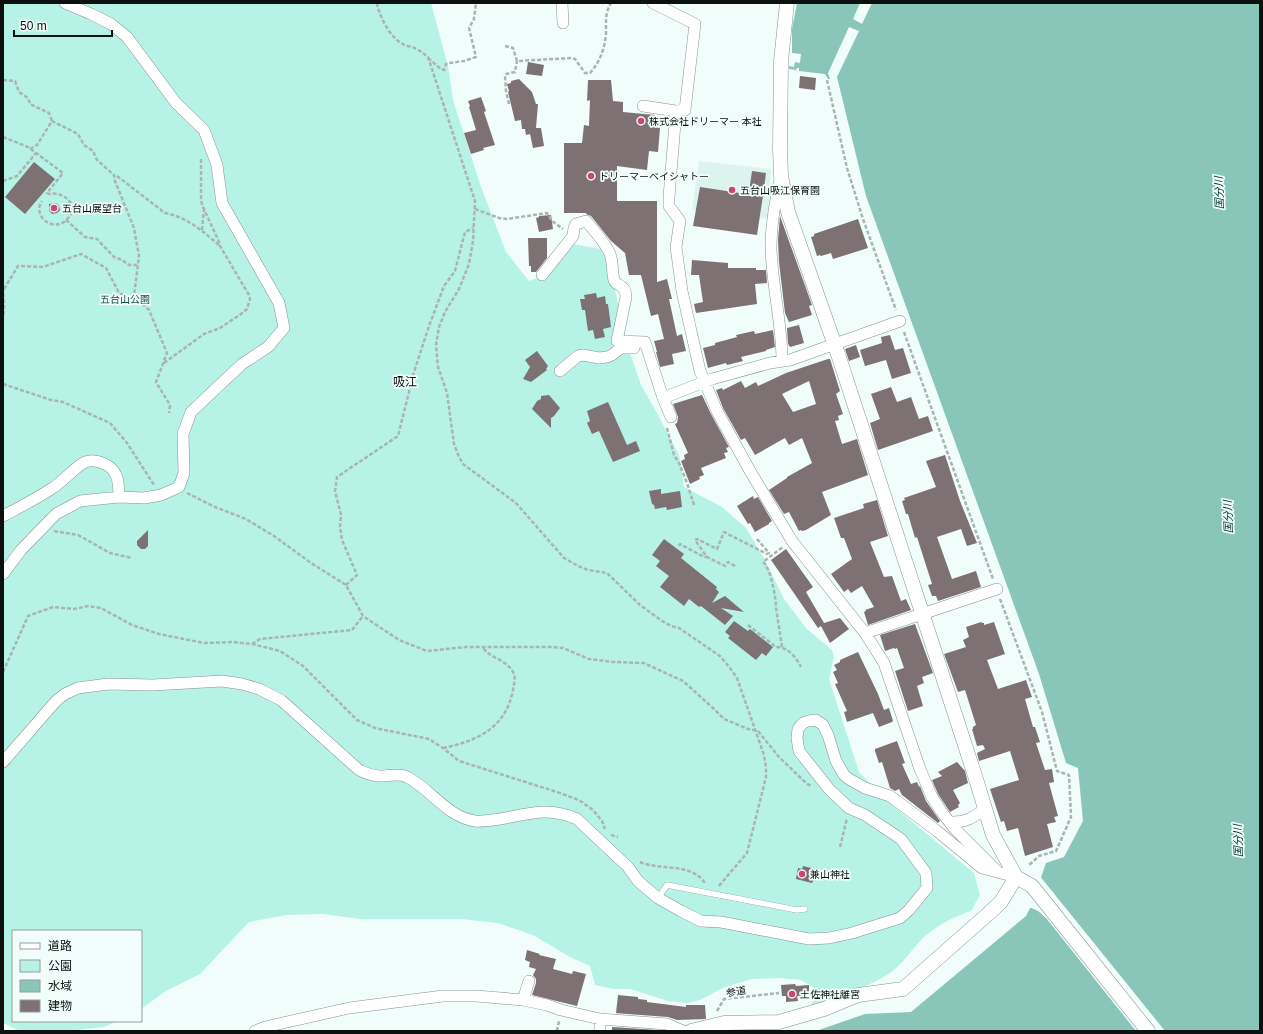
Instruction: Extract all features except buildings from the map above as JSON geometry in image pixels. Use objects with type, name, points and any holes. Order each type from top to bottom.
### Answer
[{"type":"street","points":[[3,574],[21,550],[56,514],[80,501],[119,497],[144,498],[161,495],[179,488],[184,473],[183,434],[191,412],[242,364],[268,347],[284,328],[275,297],[222,203],[217,165],[204,130],[176,103],[127,37],[111,24],[65,3]]},
{"type":"street","points":[[562,3],[563,23]]},
{"type":"street","points":[[643,106],[676,111],[685,110],[695,24],[653,3]]},
{"type":"street","points":[[787,3],[781,61],[781,176],[788,212],[834,344],[993,835],[1016,877]]},
{"type":"street","points":[[676,111],[669,201],[670,206],[680,221],[676,247],[679,274],[693,345],[704,382],[717,412],[792,541],[865,633],[884,663],[920,769],[932,797],[940,811],[997,872]]},
{"type":"street","points":[[781,176],[773,211],[771,247],[782,343],[782,361]]},
{"type":"street","points":[[542,275],[573,236],[576,224],[586,221],[596,232],[609,252],[615,280],[618,285],[623,287],[626,296],[617,341],[645,342],[663,398],[668,422]]},
{"type":"street","points":[[663,398],[704,382],[770,362],[790,360],[900,321]]},
{"type":"street","points":[[560,372],[578,356],[583,355],[599,358],[607,357],[621,348],[647,347]]},
{"type":"street","points":[[3,516],[54,487],[84,462],[90,461],[99,462],[111,468],[118,481],[119,497]]},
{"type":"street","points":[[865,633],[997,590]]},
{"type":"street","points":[[3,762],[56,701],[65,694],[78,688],[108,684],[153,685],[222,681],[242,684],[259,689],[281,700],[323,740],[359,770],[378,776],[397,774],[405,776],[420,785],[453,814],[462,818],[476,821],[487,821],[542,812],[567,814],[577,819],[628,867],[638,881],[658,898],[702,921],[721,922],[809,939],[829,938],[852,933],[900,918],[909,910],[927,888],[926,873],[901,839],[865,815],[849,808],[829,789],[800,751],[796,738],[798,729],[802,723],[816,720],[823,725],[828,735],[836,761],[844,775],[849,779],[865,788],[890,796],[937,831],[982,868],[1016,877],[1032,886],[1148,1031]]},
{"type":"street","points":[[950,822],[963,822],[974,817],[985,809]]},
{"type":"street","points":[[691,1031],[724,1023],[779,1022],[824,1009],[858,994],[903,989],[1001,902],[1016,877]]},
{"type":"street","points":[[523,1000],[529,981]]},
{"type":"street","points":[[255,1031],[275,1028],[349,1008],[443,996],[476,996],[523,1000],[600,1018],[667,1024],[682,1031]]},
{"type":"street","points":[[600,1018],[600,1031]]},
{"type":"lane","points":[[658,898],[667,885],[797,910],[805,909]]},
{"type":"path","points":[[377,3],[382,20],[395,39],[403,45],[412,47],[422,52],[444,70],[446,64],[449,62],[464,62],[476,57],[469,28],[474,19],[476,3]]},
{"type":"path","points":[[517,61],[572,58],[575,59],[585,73],[590,73],[601,58],[606,35],[606,13],[612,3]]},
{"type":"path","points":[[505,46],[513,48],[517,61],[515,72],[506,74],[505,76],[509,104]]},
{"type":"path","points":[[428,57],[475,201],[474,228],[469,264],[459,289],[439,327],[436,345],[438,366],[447,393],[454,444],[463,464],[516,503],[564,558],[588,570],[607,573],[640,605],[662,621],[679,628],[720,656],[737,678],[764,755],[766,777],[747,854],[712,893],[701,877],[690,871],[641,863],[636,858]]},
{"type":"path","points":[[3,80],[15,81],[19,92],[28,98],[30,104],[49,113],[52,120],[78,134],[84,145],[93,151],[97,160],[114,174],[115,182],[134,228],[139,256],[134,296],[149,310],[167,353],[156,382],[170,405],[169,413]]},
{"type":"path","points":[[827,80],[847,168],[863,220],[1042,712],[1057,771],[1069,775],[1071,817],[1056,851],[1039,856],[1028,866]]},
{"type":"path","points":[[30,149],[38,145],[52,120]]},
{"type":"path","points":[[4,138],[30,149],[63,173],[47,193],[49,194]]},
{"type":"path","points":[[3,181],[17,176],[36,153]]},
{"type":"path","points":[[163,363],[204,334],[220,328],[247,310],[250,299],[220,246],[204,208],[201,198],[201,156]]},
{"type":"path","points":[[117,176],[165,214],[174,215],[202,230],[220,246]]},
{"type":"path","points":[[42,201],[39,210],[41,216],[47,222],[56,225],[61,224],[69,217],[71,212],[70,202],[63,195],[54,193],[49,194],[46,197]]},
{"type":"path","points":[[202,230],[204,208]]},
{"type":"path","points":[[475,209],[499,218],[507,219],[548,213],[552,221],[573,236]]},
{"type":"path","points":[[66,220],[85,237],[97,239],[114,257],[129,265],[137,266]]},
{"type":"path","points":[[346,585],[357,575],[342,540],[340,527],[341,515],[335,491],[337,478],[398,436],[414,372],[444,286],[455,271],[465,232],[474,228]]},
{"type":"path","points":[[3,318],[3,288],[18,266],[43,267],[81,254],[106,268],[120,294],[126,298]]},
{"type":"path","points":[[3,384],[51,400],[63,402],[110,423],[127,443],[161,495]]},
{"type":"path","points":[[668,422],[674,455],[679,463],[694,505]]},
{"type":"path","points":[[179,488],[197,498],[246,519],[274,536],[311,563],[346,585],[363,616],[400,640],[427,651],[483,647],[558,647],[589,659],[644,663],[682,680],[724,720],[758,731],[779,757],[806,783],[823,792],[829,789]]},
{"type":"path","points":[[42,529],[78,535],[110,553],[132,558]]},
{"type":"path","points":[[707,557],[695,540],[696,539],[717,549],[724,532],[767,554],[769,553],[757,539]]},
{"type":"path","points":[[782,647],[772,582],[766,564],[763,562],[792,541]]},
{"type":"path","points":[[679,546],[680,544],[704,557],[717,560],[726,566],[728,562],[735,566]]},
{"type":"path","points":[[3,672],[28,616],[53,608],[74,609],[88,606],[101,608],[132,625],[159,634],[204,642],[233,642],[252,644],[280,651],[304,666],[357,720],[375,728],[429,739],[459,761],[557,792],[582,802],[597,814],[608,835],[618,836]]},
{"type":"path","points":[[252,644],[260,639],[352,630],[363,616]]},
{"type":"path","points":[[748,625],[776,647],[782,647],[787,650],[801,667]]},
{"type":"path","points":[[443,748],[461,744],[480,736],[493,728],[510,703],[514,673],[504,661],[485,652],[483,647]]},
{"type":"path","points":[[840,847],[849,808]]},
{"type":"path","name":"参道","points":[[711,1026],[713,1016],[724,999],[779,993]]},
{"type":"shaded area","name":"五台山吸江保育園","points":[[699,161],[771,169],[768,219],[692,210]]},
{"type":"green space","name":"五台山公園","points":[[3,3],[431,3],[448,66],[453,100],[481,187],[506,252],[529,281],[551,273],[573,244],[601,249],[609,257],[620,316],[628,347],[641,385],[679,455],[684,487],[722,507],[746,528],[764,558],[784,599],[806,628],[832,650],[834,656],[829,679],[859,772],[892,805],[974,873],[980,895],[971,911],[959,915],[935,928],[921,940],[894,970],[886,976],[854,991],[810,1007],[818,990],[801,980],[779,978],[752,979],[725,987],[700,1000],[688,1003],[668,1001],[630,989],[613,989],[595,985],[590,966],[568,956],[535,936],[498,923],[461,919],[360,919],[323,914],[286,915],[249,922],[200,974],[166,991],[142,1008],[142,930],[12,930],[12,1022],[115,1022],[104,1027],[66,1031],[18,1030],[3,1023]]},
{"type":"water","name":"国分川","points":[[797,3],[860,3],[853,19],[862,24],[872,3],[1260,3],[1260,1031],[816,1031],[865,1014],[911,1012],[1026,916],[1046,863],[1064,857],[1083,821],[1078,768],[1066,763],[1039,674],[866,196],[837,77],[859,31],[849,27],[828,73],[830,79],[828,79],[825,74],[799,71],[799,68],[796,70],[789,69],[789,66],[794,67],[795,62],[800,63],[801,54],[792,53],[792,29]]},
{"type":"pier","points":[[1039,875],[1165,1031],[1136,1031],[1046,918],[1038,911],[1029,907]]},
{"type":"place","name":"株式会社ドリーマー 本社","points":[[641,121]]},
{"type":"place","name":"ドリーマーベイシャトー","points":[[591,176]]},
{"type":"place","name":"五台山吸江保育園","points":[[732,190]]},
{"type":"place","name":"五台山展望台","points":[[54,208]]},
{"type":"place","name":"兼山神社","points":[[802,874]]},
{"type":"place","name":"土佐神社離宮","points":[[792,994]]},
{"type":"district","name":"吸江","points":[[405,382]]}]
